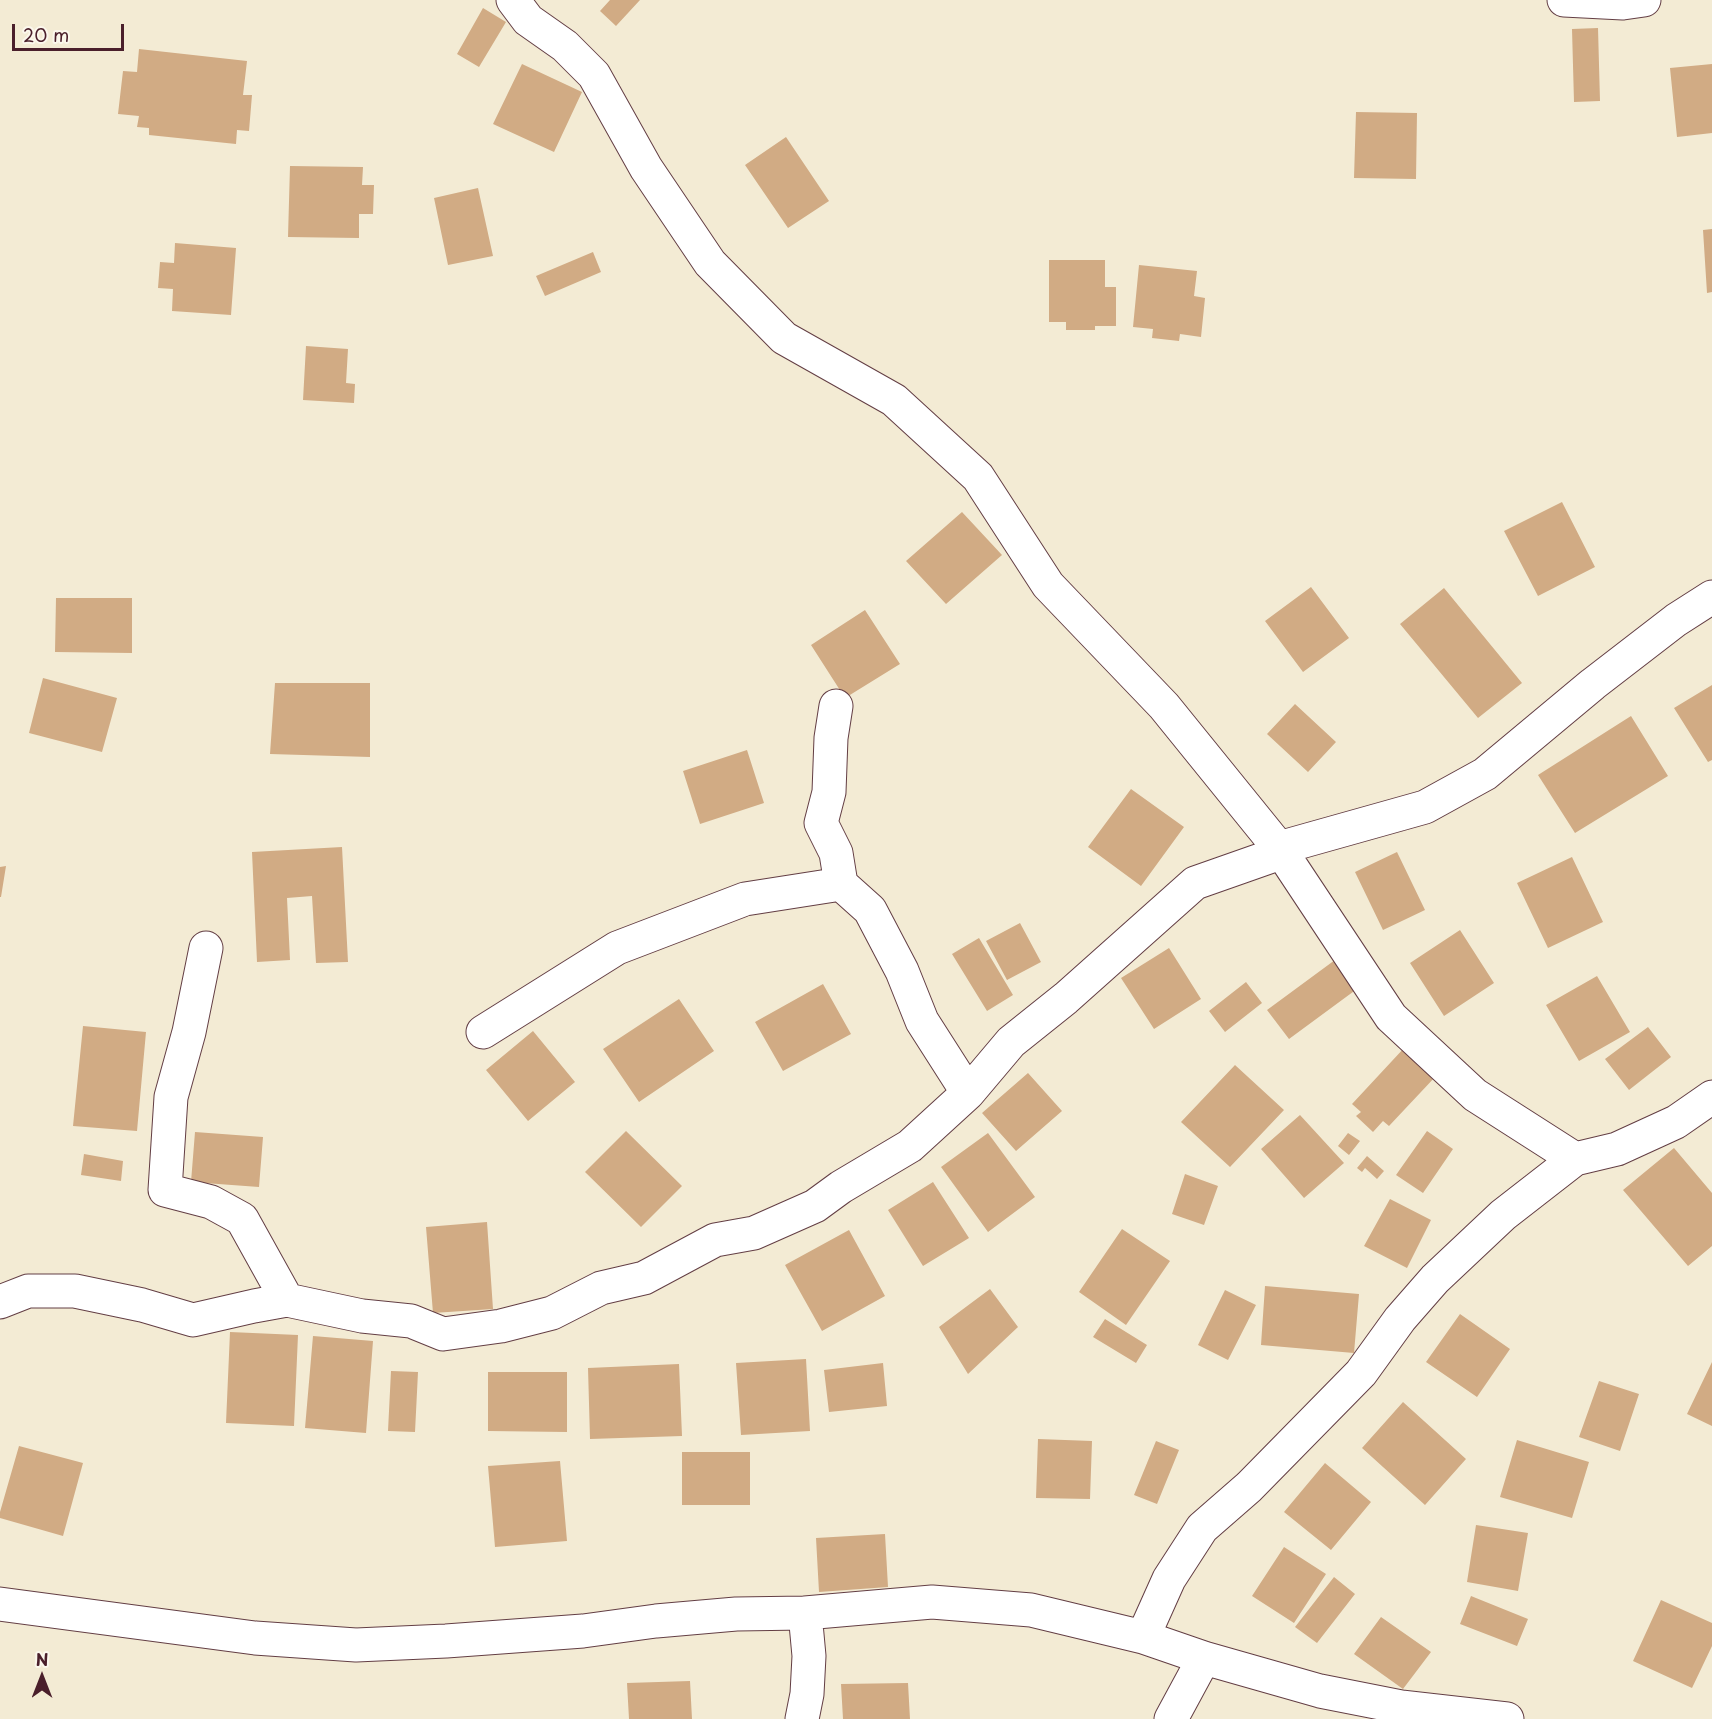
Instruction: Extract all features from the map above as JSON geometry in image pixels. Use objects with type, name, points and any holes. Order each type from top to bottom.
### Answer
[{"type":"street","points":[[513,0],[528,20],[565,46],[594,75],[646,168],[710,263],[784,338],[894,400],[978,477],[1048,585],[1164,706],[1279,848],[1391,1017],[1475,1095],[1575,1159]]},
{"type":"street","points":[[1564,0],[1623,3],[1644,0]]},
{"type":"street","points":[[0,1302],[28,1291],[75,1291],[142,1305],[193,1320],[286,1300],[362,1316],[411,1321],[443,1334],[501,1326],[552,1313],[602,1288],[644,1278],[715,1240],[754,1233],[814,1206],[841,1187],[910,1146],[968,1093],[1011,1042],[1066,998],[1195,883],[1269,857],[1279,848],[1425,807],[1485,774],[1593,684],[1676,620],[1712,597]]},
{"type":"street","points":[[836,706],[831,738],[830,792],[821,823],[836,853],[841,884],[870,910],[902,971],[922,1021],[968,1093]]},
{"type":"street","points":[[483,1032],[617,948],[745,899],[841,884]]},
{"type":"street","points":[[206,948],[189,1032],[171,1097],[165,1190],[211,1202],[242,1219],[286,1300]]},
{"type":"street","points":[[1143,1637],[1169,1579],[1202,1528],[1249,1487],[1361,1373],[1400,1319],[1435,1280],[1503,1215],[1575,1159],[1617,1149],[1676,1122],[1712,1097]]},
{"type":"street","points":[[0,1604],[255,1638],[356,1645],[583,1631],[656,1621],[736,1614],[805,1613],[932,1602],[1031,1610],[1143,1637],[1204,1658],[1320,1691],[1401,1707],[1507,1719]]},
{"type":"street","points":[[802,1719],[807,1694],[809,1656],[805,1613]]},
{"type":"street","points":[[1171,1719],[1204,1658]]},
{"type":"building","points":[[610,0],[640,0],[616,26],[600,11]]},
{"type":"building","points":[[483,8],[506,22],[479,67],[457,54]]},
{"type":"building","points":[[1598,28],[1600,101],[1574,102],[1572,29]]},
{"type":"building","points":[[139,49],[247,61],[243,95],[252,95],[249,131],[237,130],[236,144],[149,135],[149,128],[137,127],[139,116],[118,114],[123,71],[137,72]]},
{"type":"building","points":[[522,64],[582,92],[554,152],[493,124]]},
{"type":"building","points":[[1712,64],[1712,133],[1677,137],[1670,68]]},
{"type":"building","points":[[1356,112],[1417,113],[1416,179],[1354,178]]},
{"type":"building","points":[[786,137],[829,201],[788,228],[745,165]]},
{"type":"building","points":[[290,166],[363,167],[362,185],[374,185],[373,214],[359,214],[359,238],[288,237]]},
{"type":"building","points":[[478,188],[493,256],[448,265],[434,198]]},
{"type":"building","points":[[1712,229],[1712,292],[1707,293],[1703,230]]},
{"type":"building","points":[[175,243],[236,248],[231,315],[172,311],[173,289],[158,288],[160,262],[174,263]]},
{"type":"building","points":[[593,252],[601,272],[545,296],[536,276]]},
{"type":"building","points":[[1049,260],[1105,260],[1105,287],[1116,287],[1116,326],[1095,326],[1095,330],[1066,330],[1066,322],[1049,322]]},
{"type":"building","points":[[1139,265],[1197,271],[1194,296],[1205,298],[1201,337],[1180,334],[1179,341],[1152,338],[1153,329],[1133,327]]},
{"type":"building","points":[[306,346],[348,349],[346,383],[355,384],[354,403],[303,400]]},
{"type":"building","points":[[1562,502],[1595,567],[1538,596],[1504,531]]},
{"type":"building","points":[[962,512],[1002,555],[946,604],[906,561]]},
{"type":"building","points":[[1311,587],[1349,638],[1303,672],[1265,621]]},
{"type":"building","points":[[1444,588],[1522,683],[1478,718],[1400,624]]},
{"type":"building","points":[[56,598],[132,598],[132,653],[55,652]]},
{"type":"building","points":[[865,610],[900,664],[845,698],[811,645]]},
{"type":"building","points":[[43,678],[117,698],[102,752],[29,733]]},
{"type":"building","points":[[275,683],[370,683],[370,757],[270,754]]},
{"type":"building","points":[[1712,685],[1712,760],[1708,762],[1674,708]]},
{"type":"building","points":[[1295,704],[1336,742],[1308,772],[1267,734]]},
{"type":"building","points":[[1631,716],[1668,776],[1575,833],[1538,775]]},
{"type":"building","points":[[747,750],[764,803],[700,824],[683,771]]},
{"type":"building","points":[[1131,789],[1184,827],[1141,886],[1088,847]]},
{"type":"building","points":[[342,847],[348,962],[316,963],[312,896],[287,898],[290,960],[257,962],[252,852]]},
{"type":"building","points":[[1397,852],[1425,910],[1383,930],[1355,872]]},
{"type":"building","points":[[1572,857],[1603,922],[1548,948],[1517,883]]},
{"type":"building","points":[[6,866],[1,897],[0,897],[0,867]]},
{"type":"building","points":[[1020,923],[1041,962],[1007,980],[986,941]]},
{"type":"building","points":[[1460,930],[1494,983],[1444,1016],[1410,963]]},
{"type":"building","points":[[979,938],[1013,995],[987,1011],[952,954]]},
{"type":"building","points":[[1169,948],[1201,999],[1154,1029],[1121,978]]},
{"type":"building","points":[[1339,957],[1361,986],[1289,1039],[1267,1010]]},
{"type":"building","points":[[1597,976],[1630,1032],[1579,1061],[1546,1005]]},
{"type":"building","points":[[1246,982],[1262,1003],[1225,1032],[1209,1011]]},
{"type":"building","points":[[823,984],[851,1034],[783,1071],[755,1022]]},
{"type":"building","points":[[679,999],[714,1051],[639,1102],[603,1049]]},
{"type":"building","points":[[83,1026],[146,1032],[137,1131],[73,1126]]},
{"type":"building","points":[[1648,1027],[1671,1057],[1629,1090],[1605,1059]]},
{"type":"building","points":[[533,1031],[575,1082],[528,1121],[486,1070]]},
{"type":"building","points":[[1405,1047],[1436,1076],[1389,1126],[1383,1121],[1373,1132],[1356,1116],[1361,1112],[1352,1104]]},
{"type":"building","points":[[1235,1065],[1284,1110],[1230,1167],[1181,1122]]},
{"type":"building","points":[[1028,1073],[1062,1111],[1016,1151],[982,1113]]},
{"type":"building","points":[[1300,1115],[1344,1163],[1304,1198],[1261,1149]]},
{"type":"building","points":[[626,1131],[682,1186],[641,1227],[585,1172]]},
{"type":"building","points":[[1427,1131],[1453,1149],[1423,1193],[1396,1175]]},
{"type":"building","points":[[195,1132],[263,1137],[259,1187],[191,1182]]},
{"type":"building","points":[[988,1133],[1035,1197],[988,1232],[941,1167]]},
{"type":"building","points":[[1348,1133],[1360,1141],[1349,1155],[1338,1146]]},
{"type":"building","points":[[1674,1148],[1712,1193],[1712,1246],[1688,1266],[1623,1190]]},
{"type":"building","points":[[84,1154],[123,1161],[121,1181],[81,1175]]},
{"type":"building","points":[[1367,1156],[1384,1171],[1377,1179],[1365,1168],[1362,1172],[1357,1168]]},
{"type":"building","points":[[1185,1174],[1218,1186],[1204,1225],[1172,1214]]},
{"type":"building","points":[[933,1182],[969,1238],[923,1266],[888,1210]]},
{"type":"building","points":[[1390,1199],[1431,1220],[1407,1268],[1364,1246]]},
{"type":"building","points":[[487,1222],[493,1309],[433,1313],[426,1227]]},
{"type":"building","points":[[1122,1229],[1170,1261],[1126,1325],[1079,1292]]},
{"type":"building","points":[[849,1230],[885,1296],[822,1331],[785,1265]]},
{"type":"building","points":[[1265,1286],[1359,1294],[1354,1353],[1261,1345]]},
{"type":"building","points":[[990,1289],[1018,1327],[968,1374],[939,1327]]},
{"type":"building","points":[[1225,1290],[1256,1305],[1228,1360],[1198,1345]]},
{"type":"building","points":[[1460,1314],[1510,1349],[1477,1397],[1426,1362]]},
{"type":"building","points":[[1105,1319],[1147,1345],[1136,1363],[1093,1337]]},
{"type":"building","points":[[230,1332],[298,1335],[294,1426],[226,1423]]},
{"type":"building","points":[[313,1336],[373,1341],[366,1433],[305,1428]]},
{"type":"building","points":[[806,1359],[810,1431],[741,1435],[736,1363]]},
{"type":"building","points":[[1712,1362],[1712,1426],[1687,1414]]},
{"type":"building","points":[[883,1363],[887,1406],[829,1412],[824,1370]]},
{"type":"building","points":[[679,1364],[682,1436],[590,1439],[588,1368]]},
{"type":"building","points":[[391,1371],[418,1372],[415,1432],[388,1431]]},
{"type":"building","points":[[488,1372],[567,1372],[567,1432],[488,1431]]},
{"type":"building","points":[[1599,1381],[1639,1394],[1620,1451],[1579,1437]]},
{"type":"building","points":[[1403,1402],[1466,1459],[1425,1505],[1362,1448]]},
{"type":"building","points":[[1038,1439],[1092,1441],[1090,1499],[1036,1498]]},
{"type":"building","points":[[1517,1440],[1589,1462],[1572,1518],[1500,1497]]},
{"type":"building","points":[[1156,1441],[1179,1450],[1157,1504],[1134,1495]]},
{"type":"building","points":[[19,1446],[83,1463],[63,1536],[0,1518]]},
{"type":"building","points":[[682,1452],[750,1452],[750,1505],[682,1505]]},
{"type":"building","points":[[560,1461],[567,1541],[495,1547],[488,1466]]},
{"type":"building","points":[[1325,1463],[1371,1502],[1331,1550],[1284,1512]]},
{"type":"building","points":[[1476,1525],[1528,1533],[1518,1591],[1467,1582]]},
{"type":"building","points":[[885,1534],[888,1587],[819,1592],[816,1538]]},
{"type":"building","points":[[1284,1547],[1326,1574],[1294,1623],[1252,1596]]},
{"type":"building","points":[[1334,1577],[1355,1594],[1317,1643],[1295,1627]]},
{"type":"building","points":[[1471,1596],[1528,1619],[1517,1646],[1460,1624]]},
{"type":"building","points":[[1661,1600],[1712,1623],[1712,1646],[1692,1688],[1633,1661]]},
{"type":"building","points":[[1381,1617],[1431,1652],[1403,1689],[1354,1654]]},
{"type":"building","points":[[690,1681],[692,1719],[629,1719],[627,1683]]},
{"type":"building","points":[[908,1683],[910,1719],[843,1719],[841,1684]]}]
